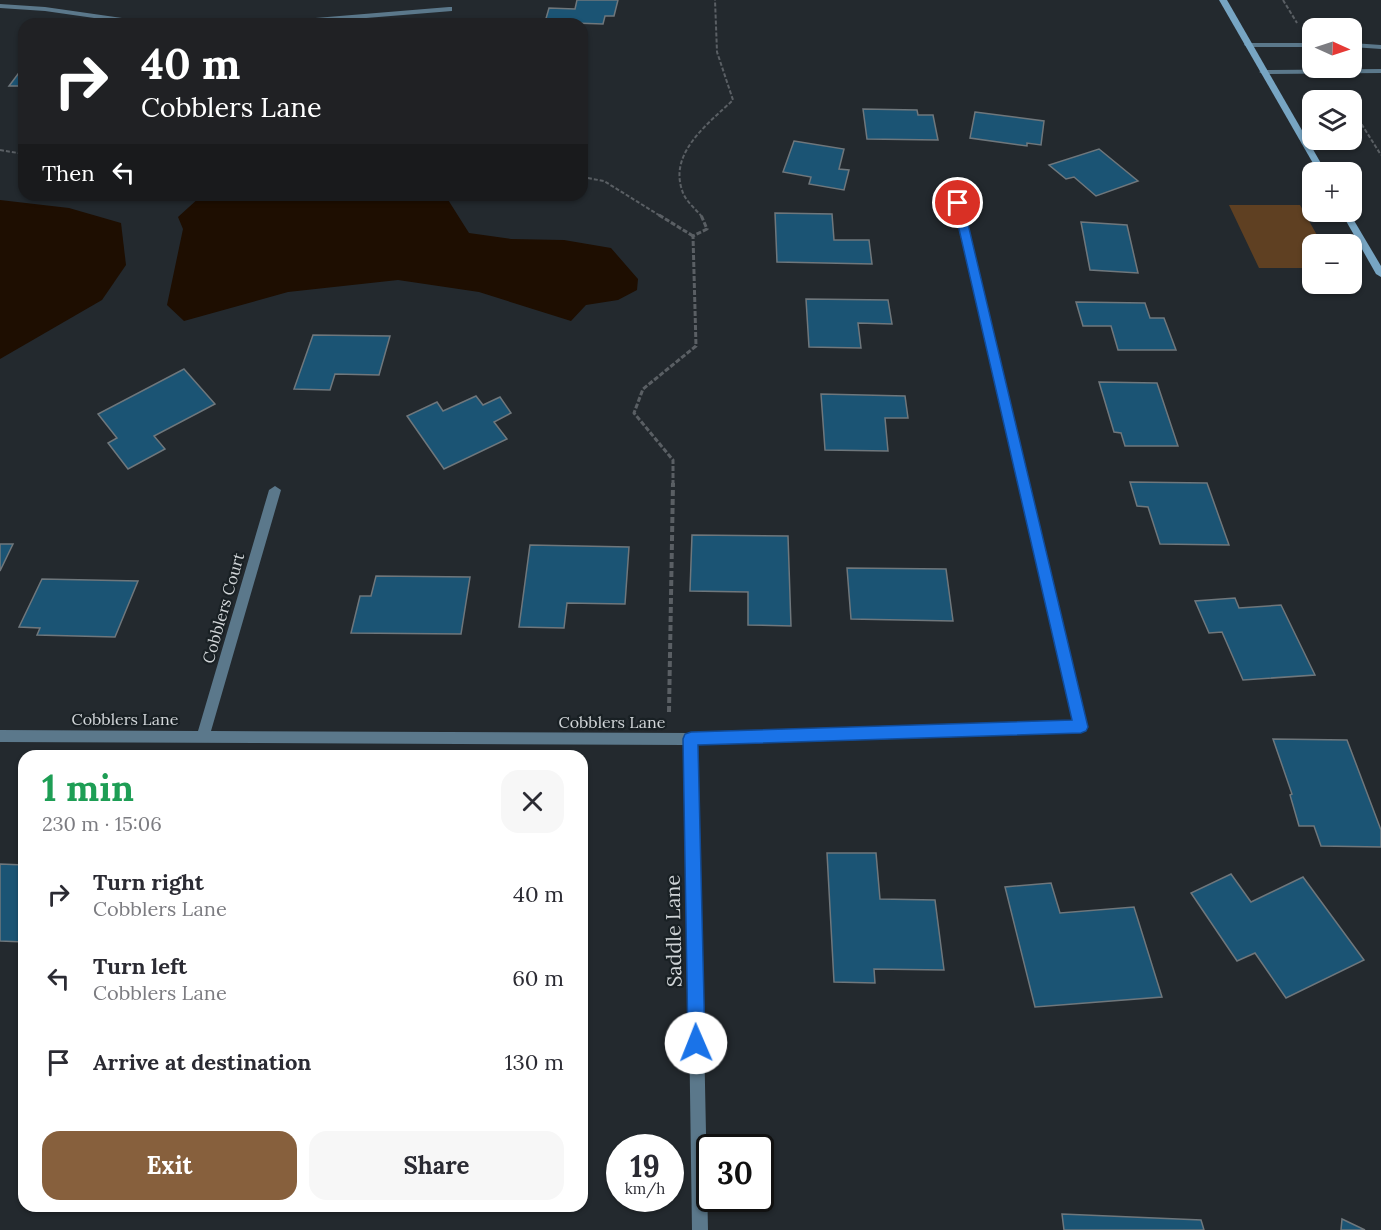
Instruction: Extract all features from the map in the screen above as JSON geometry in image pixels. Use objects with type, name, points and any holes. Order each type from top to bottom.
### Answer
[{"type":"street","points":[[1222,0],[1316,162]]},
{"type":"street","points":[[0,6],[45,9],[108,18]]},
{"type":"street","points":[[340,18],[449,9]]},
{"type":"street","points":[[1248,45],[1302,45]]},
{"type":"street","points":[[1362,46],[1381,47]]},
{"type":"street","points":[[1263,72],[1381,71]]},
{"type":"street","name":"Cobblers Lane","points":[[0,736],[691,739],[1081,727],[958,203]]},
{"type":"street","points":[[1351,222],[1381,274]]},
{"type":"street","name":"Cobblers Court","points":[[203,736],[275,490]]},
{"type":"street","name":"Saddle Lane","points":[[691,739],[700,1230]]},
{"type":"path","points":[[693,236],[707,229],[705,219],[682,192],[678,173],[685,151],[733,100],[720,72],[713,24],[715,0]]},
{"type":"path","points":[[1362,125],[1381,155]]},
{"type":"path","points":[[0,150],[18,153]]},
{"type":"path","points":[[588,178],[604,181],[693,236]]},
{"type":"path","points":[[669,738],[673,460],[634,413],[643,389],[696,345],[693,236]]},
{"type":"shaded area","points":[[0,200],[69,208],[121,223],[126,265],[102,300],[0,359]]},
{"type":"shaded area","points":[[196,201],[449,201],[469,233],[511,239],[564,240],[611,248],[638,279],[637,290],[618,300],[586,305],[571,321],[479,292],[398,280],[288,292],[184,321],[167,305],[183,229],[178,217]]},
{"type":"shaded area","points":[[1229,205],[1300,205],[1302,222],[1310,222],[1316,234],[1302,234],[1302,268],[1259,268]]},
{"type":"building","points":[[577,0],[618,0],[614,16],[605,16],[603,24],[588,23],[588,18],[546,18],[549,8],[575,9]]},
{"type":"building","points":[[18,74],[18,86],[9,86]]},
{"type":"building","points":[[863,109],[917,110],[918,115],[933,115],[938,140],[867,139]]},
{"type":"building","points":[[975,112],[1044,121],[1041,145],[1027,143],[1027,146],[970,138]]},
{"type":"building","points":[[794,141],[844,149],[839,169],[849,170],[844,190],[809,184],[811,177],[783,172]]},
{"type":"building","points":[[1099,149],[1138,181],[1096,196],[1074,177],[1066,179],[1049,165]]},
{"type":"building","points":[[775,213],[832,214],[834,240],[869,240],[872,264],[777,262]]},
{"type":"building","points":[[1081,222],[1127,225],[1138,273],[1090,270]]},
{"type":"building","points":[[806,299],[888,300],[892,324],[858,323],[861,348],[809,347]]},
{"type":"building","points":[[1076,302],[1145,303],[1150,318],[1164,318],[1176,350],[1118,350],[1111,326],[1083,326]]},
{"type":"building","points":[[313,335],[390,336],[379,375],[335,374],[330,390],[294,389]]},
{"type":"building","points":[[184,369],[215,404],[154,436],[165,449],[128,469],[108,443],[117,438],[98,414]]},
{"type":"building","points":[[1099,382],[1157,383],[1178,446],[1125,446],[1121,433],[1114,432]]},
{"type":"building","points":[[821,394],[905,396],[908,418],[885,418],[888,451],[825,450]]},
{"type":"building","points":[[476,396],[483,405],[500,397],[511,413],[494,422],[507,439],[444,469],[407,416],[437,402],[443,411]]},
{"type":"building","points":[[1130,482],[1207,483],[1229,545],[1160,544],[1148,507],[1137,506]]},
{"type":"building","points":[[692,535],[788,536],[791,626],[748,625],[748,592],[690,591]]},
{"type":"building","points":[[0,544],[13,544],[0,571]]},
{"type":"building","points":[[530,545],[629,547],[625,604],[567,603],[564,628],[519,627]]},
{"type":"building","points":[[847,568],[946,569],[953,621],[851,619]]},
{"type":"building","points":[[376,576],[470,577],[461,634],[351,633],[360,596],[371,596]]},
{"type":"building","points":[[42,579],[138,581],[115,637],[37,635],[40,628],[19,627]]},
{"type":"building","points":[[1235,598],[1239,608],[1281,605],[1315,675],[1243,680],[1222,632],[1209,633],[1195,601]]},
{"type":"building","points":[[1273,739],[1347,740],[1381,830],[1381,847],[1321,846],[1314,826],[1299,826],[1290,795],[1292,794]]},
{"type":"building","points":[[827,853],[876,853],[880,899],[935,900],[944,970],[874,969],[875,983],[834,982]]},
{"type":"building","points":[[0,864],[18,865],[18,942],[0,941]]},
{"type":"building","points":[[1231,874],[1251,902],[1303,877],[1364,960],[1286,998],[1255,953],[1237,961],[1191,893]]},
{"type":"building","points":[[1051,883],[1060,913],[1134,907],[1162,997],[1035,1007],[1005,887]]},
{"type":"building","points":[[1062,1214],[1201,1220],[1204,1230],[1064,1230]]},
{"type":"building","points":[[1342,1219],[1365,1230],[1341,1230]]},
{"type":"route","points":[[696,1043],[691,739],[1081,727],[958,203]]}]
